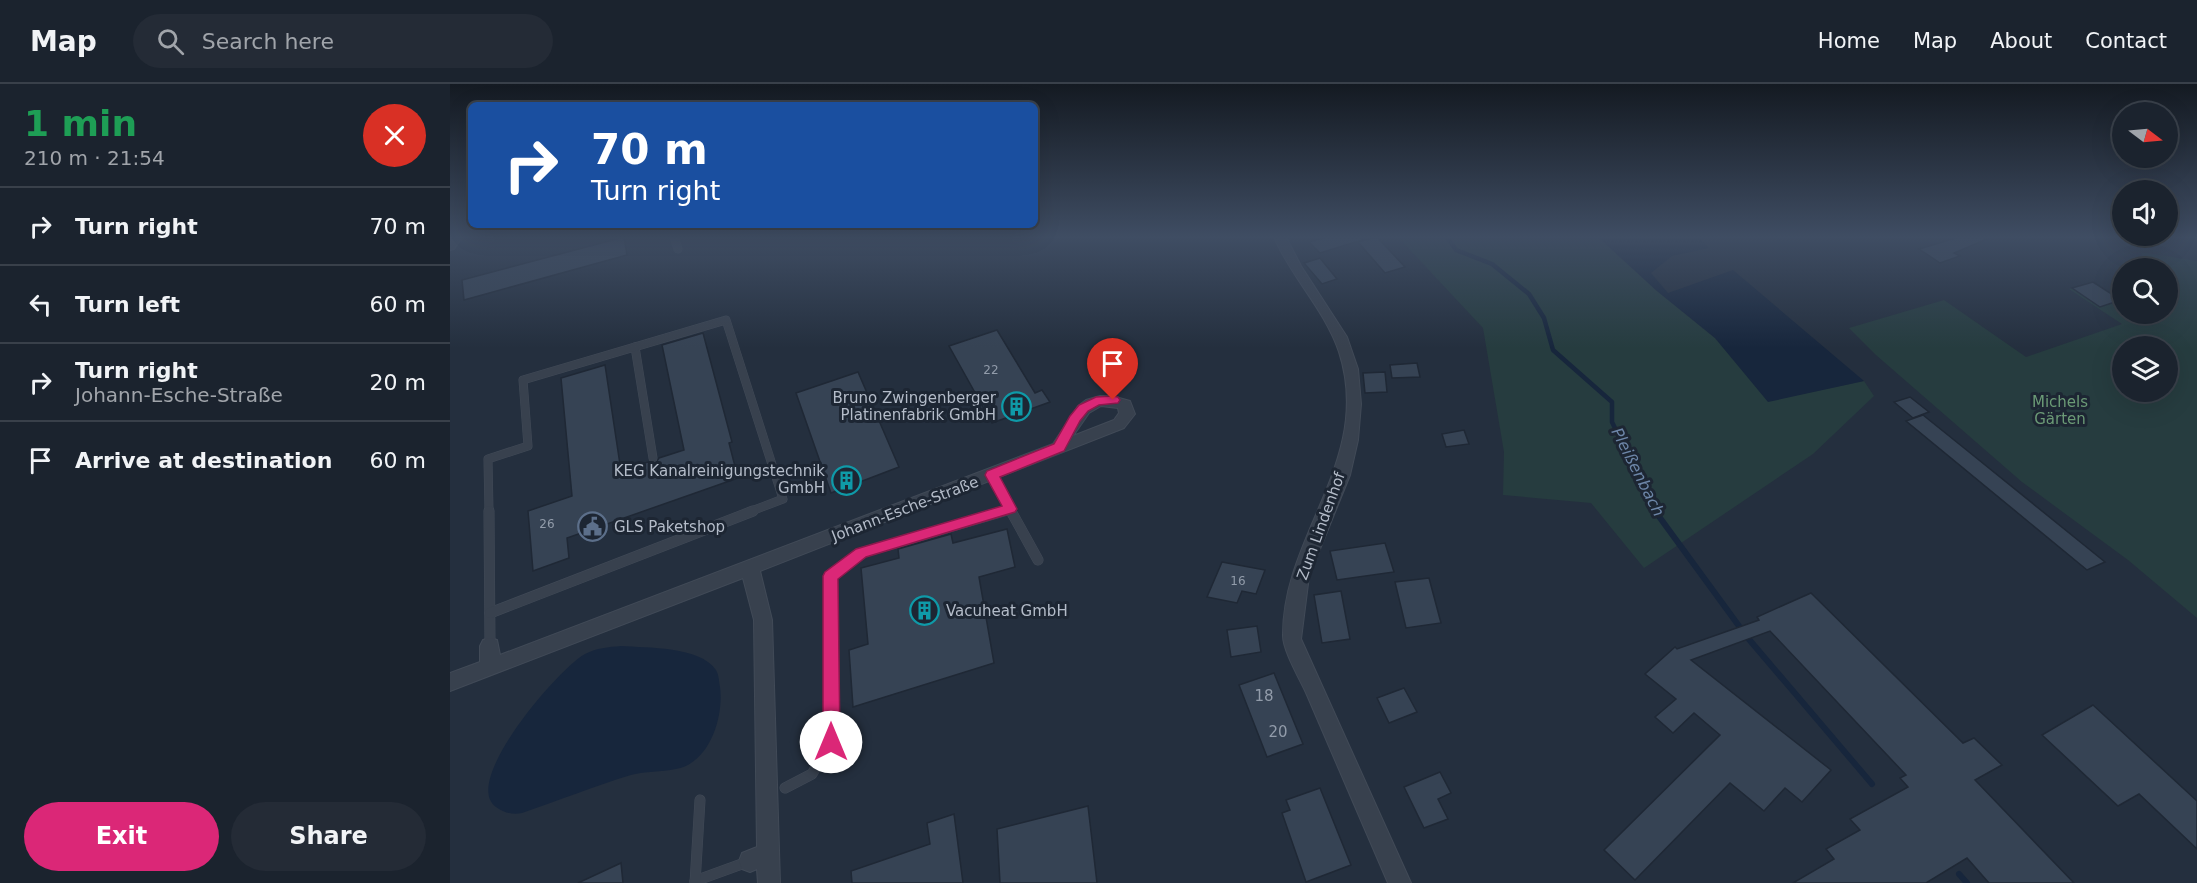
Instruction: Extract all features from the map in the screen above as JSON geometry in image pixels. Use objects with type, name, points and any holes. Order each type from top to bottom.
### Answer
[{"type":"street","name":"Zum Lindenhof","points":[[1300,274],[1346,351],[1354,389],[1351,437],[1337,488],[1303,567],[1294,608],[1292,639],[1400,883]]},
{"type":"street","name":"Johann-Esche-Straße","points":[[450,682],[994,478],[1059,448]]},
{"type":"street","points":[[750,568],[763,620],[777,791],[760,857],[769,883]]},
{"type":"street","points":[[490,646],[490,667]]},
{"type":"lane","points":[[490,613],[783,499],[726,320],[523,380],[528,446],[488,459],[490,646]]},
{"type":"lane","points":[[634,348],[653,458]]},
{"type":"lane","points":[[994,478],[1038,560]]},
{"type":"lane","points":[[777,791],[812,774],[831,742],[831,576],[861,553],[1010,509]]},
{"type":"lane","points":[[700,800],[695,882],[760,857]]},
{"type":"green space","points":[[1433,274],[1639,274],[1715,338],[1768,401],[1864,381],[1874,396],[1813,454],[1644,568],[1591,503],[1503,495],[1504,452],[1483,328]]},
{"type":"green space","name":"Michels Gärten","points":[[2178,274],[2197,274],[2197,618],[2128,560],[2022,482],[1876,355],[1849,328],[1944,300],[2026,357],[2122,324],[2178,324]]},
{"type":"green space","name":"Michels Gärten","points":[[2093,282],[2112,294],[2112,317],[2069,289]]},
{"type":"water","points":[[1639,274],[1652,274],[1668,293],[1721,274],[1738,274],[1864,381],[1768,402],[1715,338]]},
{"type":"water","points":[[621,646],[686,652],[708,662],[716,670],[720,687],[720,711],[706,748],[688,765],[676,769],[631,775],[522,813],[509,813],[496,807],[488,794],[491,774],[502,751],[536,702],[555,680],[585,654],[607,647]]},
{"type":"building","points":[[484,274],[557,274],[464,300],[462,280]]},
{"type":"building","points":[[1314,274],[1333,274],[1337,279],[1322,284]]},
{"type":"building","points":[[2093,282],[2112,294],[2112,303],[2100,307],[2072,288]]},
{"type":"building","points":[[997,330],[1035,393],[1042,390],[1050,402],[992,423],[949,346]]},
{"type":"building","points":[[703,333],[732,442],[729,443],[738,478],[567,538],[569,558],[533,571],[528,511],[572,496],[561,378],[605,365],[621,471],[648,462],[655,464],[659,458],[684,450],[662,345]]},
{"type":"building","points":[[1417,363],[1420,377],[1392,378],[1390,365]]},
{"type":"building","points":[[858,372],[899,467],[831,493],[796,393]]},
{"type":"building","points":[[1385,372],[1387,392],[1365,393],[1363,373]]},
{"type":"building","points":[[1910,397],[1929,412],[1913,418],[1894,402]]},
{"type":"building","points":[[1923,415],[2105,562],[2087,570],[1906,421]]},
{"type":"building","points":[[1464,430],[1469,444],[1446,447],[1442,434]]},
{"type":"building","name":"Vacuheat GmbH","points":[[1007,529],[1015,567],[979,577],[994,663],[853,707],[849,650],[868,644],[861,568],[899,558],[898,549],[951,534],[953,543]]},
{"type":"building","points":[[1385,543],[1394,572],[1337,580],[1330,551]]},
{"type":"building","points":[[1222,562],[1265,570],[1256,594],[1242,591],[1237,603],[1207,597]]},
{"type":"building","points":[[1429,578],[1441,623],[1406,628],[1395,582]]},
{"type":"building","points":[[1341,591],[1350,639],[1322,643],[1314,595]]},
{"type":"building","points":[[1811,593],[1963,743],[1974,738],[2002,765],[1975,780],[2074,883],[1989,883],[1967,858],[1926,883],[1793,883],[1834,859],[1826,849],[1860,830],[1850,819],[1908,787],[1900,778],[1906,775],[1770,631],[1691,660],[1831,770],[1802,802],[1785,788],[1764,811],[1730,783],[1635,880],[1604,850],[1720,735],[1694,713],[1673,733],[1655,717],[1676,699],[1645,674],[1675,647],[1677,649],[1759,620],[1757,617]]},
{"type":"building","points":[[1257,626],[1261,652],[1231,657],[1227,630]]},
{"type":"building","points":[[1274,673],[1303,744],[1267,757],[1239,685]]},
{"type":"building","points":[[1404,688],[1417,712],[1389,723],[1377,698]]},
{"type":"building","points":[[2093,705],[2197,801],[2197,849],[2139,794],[2118,806],[2042,735]]},
{"type":"building","points":[[1440,772],[1451,793],[1438,799],[1448,819],[1424,828],[1404,787]]},
{"type":"building","points":[[1320,788],[1351,865],[1306,882],[1282,813],[1290,810],[1286,800]]},
{"type":"building","points":[[1088,806],[1097,883],[1000,883],[997,829]]},
{"type":"building","points":[[954,814],[963,883],[852,883],[851,871],[930,844],[927,823]]},
{"type":"building","points":[[621,863],[623,883],[578,883]]},
{"type":"waterway","name":"Pleißenbach","points":[[1505,274],[1529,294],[1544,318],[1553,350],[1612,402],[1612,422],[1656,512]]},
{"type":"waterway","name":"Pleißenbach","points":[[1655,511],[1747,637],[1872,784]]},
{"type":"waterway","name":"Pleißenbach","points":[[1959,874],[1967,883]]},
{"type":"place","name":"Bruno Zwingenberger Platinenfabrik GmbH","points":[[1017,407]]},
{"type":"place","name":"KEG Kanalreinigungstechnik GmbH","points":[[846,480]]},
{"type":"place","name":"GLS Paketshop","points":[[593,527]]},
{"type":"place","name":"Vacuheat GmbH","points":[[925,611]]},
{"type":"route","points":[[831,742],[831,576],[861,553],[1010,509],[992,475],[1059,448],[1075,419],[1084,408],[1096,401],[1113,400]]}]
